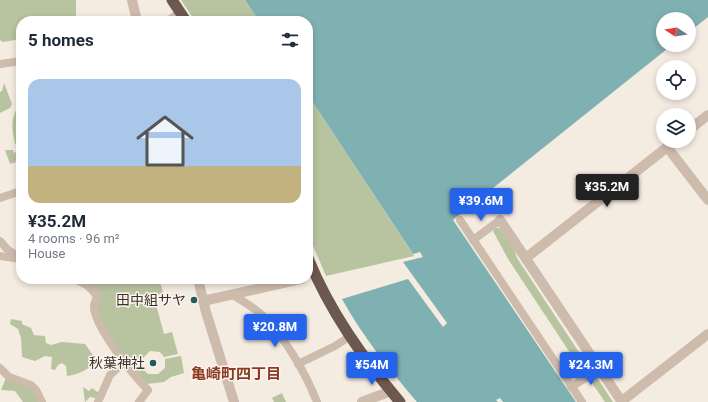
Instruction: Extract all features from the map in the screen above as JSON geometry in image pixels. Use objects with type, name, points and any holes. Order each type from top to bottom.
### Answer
[{"type":"highway","points":[[172,0],[182,16]]},
{"type":"highway","points":[[313,278],[350,337],[400,402]]},
{"type":"street","points":[[132,0],[136,16]]},
{"type":"street","points":[[0,64],[16,62]]},
{"type":"street","points":[[696,124],[708,115]]},
{"type":"street","points":[[526,258],[666,148]]},
{"type":"street","points":[[674,148],[708,200]]},
{"type":"street","points":[[0,198],[16,193]]},
{"type":"street","points":[[460,220],[582,402]]},
{"type":"street","points":[[473,240],[500,220],[622,402],[708,334]]},
{"type":"street","points":[[0,241],[7,249],[16,255]]},
{"type":"street","points":[[0,256],[16,258]]},
{"type":"street","points":[[84,284],[94,292],[96,297],[94,307],[98,322],[124,362],[148,390],[139,402]]},
{"type":"street","points":[[199,284],[234,402]]},
{"type":"street","points":[[203,301],[280,284]]},
{"type":"street","points":[[234,295],[264,317],[298,364],[310,384],[317,402]]},
{"type":"street","points":[[298,364],[350,337]]},
{"type":"street","points":[[98,402],[110,375],[124,362]]},
{"type":"street","points":[[0,368],[9,377],[31,385],[36,390],[42,402]]},
{"type":"street","points":[[571,387],[600,368]]},
{"type":"street","points":[[362,402],[391,391]]},
{"type":"green space","points":[[0,0],[76,0],[76,16],[16,16],[16,40],[3,42],[0,40]]},
{"type":"green space","points":[[181,0],[245,0],[256,16],[192,16]]},
{"type":"green space","points":[[4,83],[12,104],[10,108],[0,113],[0,92],[2,91]]},
{"type":"green space","points":[[313,103],[414,256],[326,276],[313,246]]},
{"type":"green space","points":[[16,110],[15,144],[12,124]]},
{"type":"green space","points":[[5,150],[13,150],[16,162],[10,164]]},
{"type":"green space","points":[[495,228],[499,228],[513,246],[517,258],[590,369],[584,374],[508,259],[493,231]]},
{"type":"green space","points":[[86,284],[161,284],[163,292],[154,297],[164,334],[172,332],[178,354],[164,357],[160,352],[150,351],[142,359],[142,368],[148,374],[158,374],[165,368],[165,359],[181,356],[184,373],[171,377],[164,382],[146,384],[125,358],[104,327],[97,308],[99,296]]},
{"type":"green space","points":[[260,317],[267,325],[251,335],[248,332]]},
{"type":"green space","points":[[11,319],[22,321],[22,324],[31,328],[34,335],[45,336],[46,343],[51,345],[62,342],[85,344],[97,361],[83,371],[67,376],[66,366],[62,363],[58,365],[55,370],[51,369],[52,357],[45,356],[35,361],[22,357],[21,338],[18,329],[10,324]]},
{"type":"green space","points":[[596,376],[613,402],[605,402],[590,380]]},
{"type":"green space","points":[[6,378],[30,388],[39,402],[23,402],[15,391],[1,390]]},
{"type":"green space","points":[[83,387],[89,391],[92,388],[99,393],[96,398],[90,397],[85,402]]},
{"type":"green space","points":[[282,393],[286,402],[274,402],[272,398]]},
{"type":"water","points":[[245,0],[708,0],[708,17],[696,26],[696,12],[656,12],[656,52],[663,52],[453,220],[576,402],[503,402],[500,398],[496,400],[498,402],[417,402],[368,340],[342,299],[408,279],[443,327],[447,323],[403,262],[423,257],[420,252],[413,254],[313,103],[313,16],[256,16]]},
{"type":"place","name":"田中組サヤ","points":[[194,300]]},
{"type":"place","name":"秋葉神社","points":[[153,363]]},
{"type":"district","name":"亀崎町四丁目","points":[[236,374]]}]
